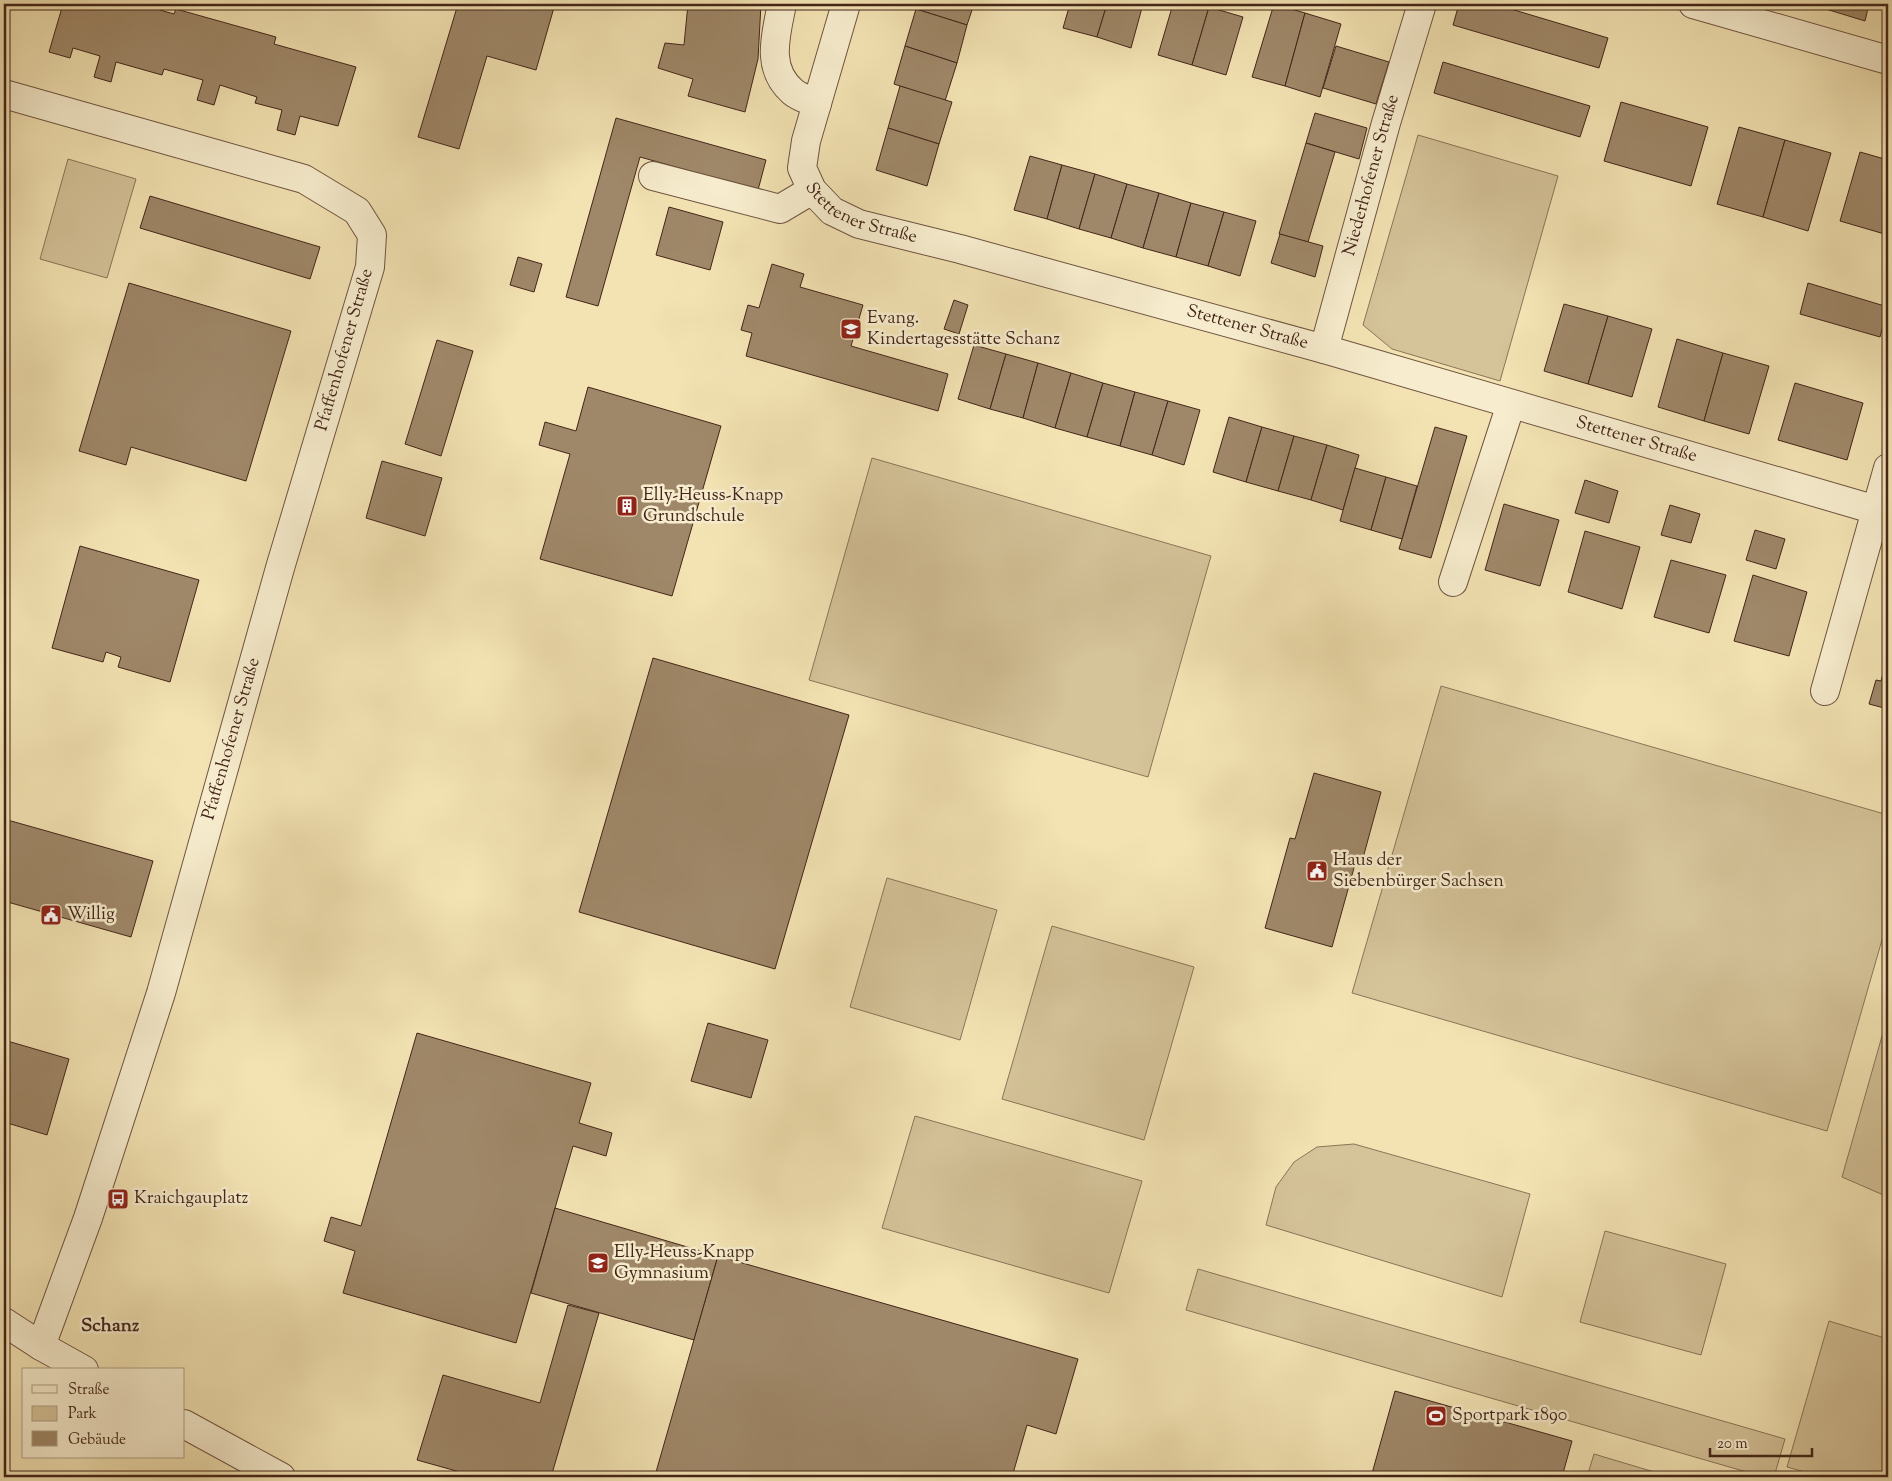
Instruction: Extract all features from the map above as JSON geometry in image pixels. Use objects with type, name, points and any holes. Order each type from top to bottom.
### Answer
[{"type":"street","points":[[782,4],[774,44],[777,74],[794,93],[817,104]]},
{"type":"street","name":"Stettener Straße","points":[[846,4],[806,141],[802,168],[812,190],[832,211],[858,224],[960,249],[1324,349],[1876,510]]},
{"type":"street","name":"Niederhofener Straße","points":[[1324,349],[1386,123],[1422,4]]},
{"type":"street","points":[[1693,4],[1888,60]]},
{"type":"street","name":"Pfaffenhofener Straße","points":[[4,94],[304,179],[357,211],[372,235],[370,267],[283,559],[136,1073],[88,1218],[41,1346]]},
{"type":"street","points":[[653,176],[780,209],[812,190]]},
{"type":"street","points":[[1453,582],[1511,404]]},
{"type":"street","points":[[1825,692],[1888,468]]},
{"type":"street","points":[[4,1322],[80,1368]]},
{"type":"street","points":[[185,1425],[281,1477]]},
{"type":"green space","points":[[1418,135],[1558,176],[1500,381],[1392,349],[1363,325]]},
{"type":"green space","points":[[68,159],[136,179],[107,278],[40,259]]},
{"type":"green space","points":[[872,458],[1211,556],[1148,777],[809,680]]},
{"type":"green space","points":[[1441,686],[1888,815],[1888,919],[1827,1131],[1352,993]]},
{"type":"green space","points":[[887,878],[997,910],[960,1040],[850,1007]]},
{"type":"green space","points":[[1052,926],[1194,967],[1144,1140],[1002,1099]]},
{"type":"green space","points":[[1888,1015],[1888,1197],[1842,1177]]},
{"type":"green space","points":[[915,1116],[1142,1181],[1109,1293],[882,1228]]},
{"type":"green space","points":[[1354,1144],[1530,1194],[1502,1297],[1266,1225],[1276,1187],[1294,1162],[1317,1147]]},
{"type":"green space","points":[[1605,1231],[1726,1264],[1701,1355],[1580,1322]]},
{"type":"green space","points":[[1198,1269],[1785,1439],[1774,1477],[1764,1477],[1186,1310]]},
{"type":"green space","points":[[1829,1321],[1888,1339],[1888,1454],[1882,1477],[1823,1477],[1787,1467]]},
{"type":"green space","points":[[1594,1454],[1671,1477],[1587,1477]]},
{"type":"building","points":[[63,4],[139,4],[174,14],[176,9],[276,37],[274,44],[356,67],[338,126],[300,116],[295,135],[277,130],[282,110],[255,103],[257,97],[220,85],[214,105],[197,100],[203,80],[164,69],[162,75],[116,62],[111,82],[94,77],[100,56],[73,48],[70,58],[49,52]]},
{"type":"building","points":[[458,4],[555,4],[536,70],[487,56],[459,149],[418,137]]},
{"type":"building","points":[[688,4],[761,4],[758,59],[745,112],[688,96],[693,79],[658,68],[665,43],[684,45]]},
{"type":"building","points":[[918,4],[974,4],[967,25],[916,9]]},
{"type":"building","points":[[1070,4],[1107,4],[1097,37],[1063,28]]},
{"type":"building","points":[[1107,4],[1143,4],[1131,48],[1097,37]]},
{"type":"building","points":[[1173,4],[1197,4],[1209,7],[1192,65],[1158,55]]},
{"type":"building","points":[[1274,4],[1305,13],[1285,86],[1252,77]]},
{"type":"building","points":[[1459,4],[1494,4],[1608,38],[1599,68],[1453,25]]},
{"type":"building","points":[[1540,4],[1557,4],[1556,9]]},
{"type":"building","points":[[1805,4],[1831,4],[1829,10]]},
{"type":"building","points":[[1831,4],[1869,4],[1865,21],[1829,10]]},
{"type":"building","points":[[1209,7],[1243,17],[1226,75],[1192,65]]},
{"type":"building","points":[[916,9],[967,25],[957,63],[905,46]]},
{"type":"building","points":[[1305,13],[1341,24],[1320,97],[1285,86]]},
{"type":"building","points":[[905,46],[957,63],[945,101],[894,84]]},
{"type":"building","points":[[1336,46],[1389,62],[1376,104],[1323,88]]},
{"type":"building","points":[[1443,62],[1590,106],[1580,137],[1434,93]]},
{"type":"building","points":[[900,86],[952,102],[939,144],[888,128]]},
{"type":"building","points":[[1621,102],[1708,127],[1691,186],[1604,161]]},
{"type":"building","points":[[1315,113],[1367,128],[1359,159],[1306,143]]},
{"type":"building","points":[[616,118],[766,160],[758,190],[640,157],[598,306],[566,297]]},
{"type":"building","points":[[1739,127],[1785,140],[1763,217],[1717,204]]},
{"type":"building","points":[[888,128],[939,144],[927,186],[876,170]]},
{"type":"building","points":[[1785,140],[1831,153],[1808,231],[1763,217]]},
{"type":"building","points":[[1306,143],[1335,152],[1308,242],[1279,234]]},
{"type":"building","points":[[1860,152],[1888,160],[1888,235],[1840,221]]},
{"type":"building","points":[[1030,156],[1062,165],[1047,219],[1014,210]]},
{"type":"building","points":[[1062,165],[1095,174],[1079,229],[1047,219]]},
{"type":"building","points":[[1095,174],[1127,184],[1111,238],[1079,229]]},
{"type":"building","points":[[1127,184],[1159,193],[1143,248],[1111,238]]},
{"type":"building","points":[[1159,193],[1191,203],[1176,257],[1143,248]]},
{"type":"building","points":[[150,196],[320,247],[310,279],[140,228]]},
{"type":"building","points":[[1191,203],[1224,212],[1208,266],[1176,257]]},
{"type":"building","points":[[669,207],[723,222],[710,270],[656,255]]},
{"type":"building","points":[[1224,212],[1256,221],[1240,276],[1208,266]]},
{"type":"building","points":[[1280,234],[1323,246],[1315,277],[1271,263]]},
{"type":"building","points":[[518,257],[542,264],[534,292],[510,285]]},
{"type":"building","points":[[772,264],[804,274],[800,287],[863,305],[851,346],[948,374],[938,411],[746,356],[752,333],[741,330],[748,305],[759,308]]},
{"type":"building","points":[[129,283],[291,331],[246,481],[131,447],[126,465],[79,451]]},
{"type":"building","points":[[1808,283],[1888,307],[1880,337],[1800,314]]},
{"type":"building","points":[[954,300],[968,305],[959,334],[944,329]]},
{"type":"building","points":[[1564,304],[1608,316],[1588,384],[1544,371]]},
{"type":"building","points":[[1608,316],[1652,329],[1632,397],[1588,384]]},
{"type":"building","points":[[1677,339],[1723,353],[1704,421],[1658,407]]},
{"type":"building","points":[[437,340],[473,351],[441,456],[405,444]]},
{"type":"building","points":[[974,345],[1006,354],[990,409],[958,399]]},
{"type":"building","points":[[1723,353],[1769,366],[1749,434],[1704,421]]},
{"type":"building","points":[[1006,354],[1038,363],[1023,418],[990,409]]},
{"type":"building","points":[[1038,363],[1071,373],[1055,428],[1023,418]]},
{"type":"building","points":[[1071,373],[1103,383],[1087,437],[1055,428]]},
{"type":"building","points":[[1103,383],[1135,392],[1120,446],[1087,437]]},
{"type":"building","points":[[1795,383],[1863,403],[1847,460],[1778,440]]},
{"type":"building","name":"Elly-Heuss-Knapp Grundschule","points":[[588,387],[721,426],[672,596],[540,559],[570,454],[539,445],[545,422],[576,431]]},
{"type":"building","points":[[1135,392],[1168,401],[1152,455],[1120,446]]},
{"type":"building","points":[[1168,401],[1200,410],[1184,465],[1152,455]]},
{"type":"building","points":[[1229,417],[1262,427],[1246,482],[1213,472]]},
{"type":"building","points":[[1262,427],[1294,436],[1278,491],[1246,482]]},
{"type":"building","points":[[1435,427],[1467,436],[1431,558],[1399,549]]},
{"type":"building","points":[[1294,436],[1327,445],[1311,500],[1278,491]]},
{"type":"building","points":[[1327,445],[1359,455],[1343,510],[1311,500]]},
{"type":"building","points":[[382,461],[442,478],[425,536],[366,518]]},
{"type":"building","points":[[1355,468],[1386,477],[1371,530],[1340,521]]},
{"type":"building","points":[[1386,477],[1417,486],[1402,539],[1371,530]]},
{"type":"building","points":[[1585,480],[1618,491],[1609,523],[1575,513]]},
{"type":"building","points":[[1504,504],[1559,520],[1540,586],[1485,570]]},
{"type":"building","points":[[1670,505],[1700,514],[1691,543],[1661,535]]},
{"type":"building","points":[[1755,530],[1785,539],[1776,569],[1746,560]]},
{"type":"building","points":[[1585,531],[1640,547],[1622,609],[1568,592]]},
{"type":"building","points":[[80,546],[199,580],[170,682],[118,667],[121,657],[106,652],[103,662],[52,648]]},
{"type":"building","points":[[1671,560],[1726,575],[1709,633],[1654,617]]},
{"type":"building","points":[[1753,575],[1807,592],[1789,656],[1734,641]]},
{"type":"building","points":[[1888,655],[1888,709],[1869,704],[1876,680],[1881,681]]},
{"type":"building","points":[[653,658],[849,715],[775,969],[579,912]]},
{"type":"building","name":"Haus der Siebenbürger Sachsen","points":[[1314,773],[1381,792],[1363,858],[1357,857],[1332,947],[1265,928],[1290,838],[1295,839]]},
{"type":"building","points":[[4,819],[153,861],[131,937],[4,901]]},
{"type":"building","points":[[708,1023],[768,1040],[751,1098],[691,1081]]},
{"type":"building","points":[[417,1033],[591,1083],[579,1123],[612,1133],[606,1156],[573,1146],[516,1343],[343,1293],[355,1251],[324,1241],[331,1217],[361,1226]]},
{"type":"building","points":[[4,1040],[69,1059],[47,1135],[4,1122]]},
{"type":"building","points":[[555,1208],[718,1256],[694,1340],[531,1293]]},
{"type":"building","points":[[718,1256],[1078,1359],[1056,1434],[1027,1425],[1012,1477],[675,1477],[656,1472]]},
{"type":"building","points":[[568,1305],[599,1313],[551,1477],[478,1477],[417,1460],[443,1375],[540,1403]]},
{"type":"building","name":"Sportpark 1890","points":[[1395,1391],[1572,1441],[1562,1477],[1371,1477]]},
{"type":"place","name":"Evang. Kindertagesstätte Schanz","points":[[851,329]]},
{"type":"place","name":"Elly-Heuss-Knapp Grundschule","points":[[627,506]]},
{"type":"place","name":"Haus der Siebenbürger Sachsen","points":[[1317,871]]},
{"type":"place","name":"Willig","points":[[51,915]]},
{"type":"place","name":"Kraichgauplatz","points":[[118,1199]]},
{"type":"place","name":"Elly-Heuss-Knapp Gymnasium","points":[[598,1263]]},
{"type":"place","name":"Sportpark 1890","points":[[1436,1416]]},
{"type":"district","name":"Schanz","points":[[110,1326]]}]
